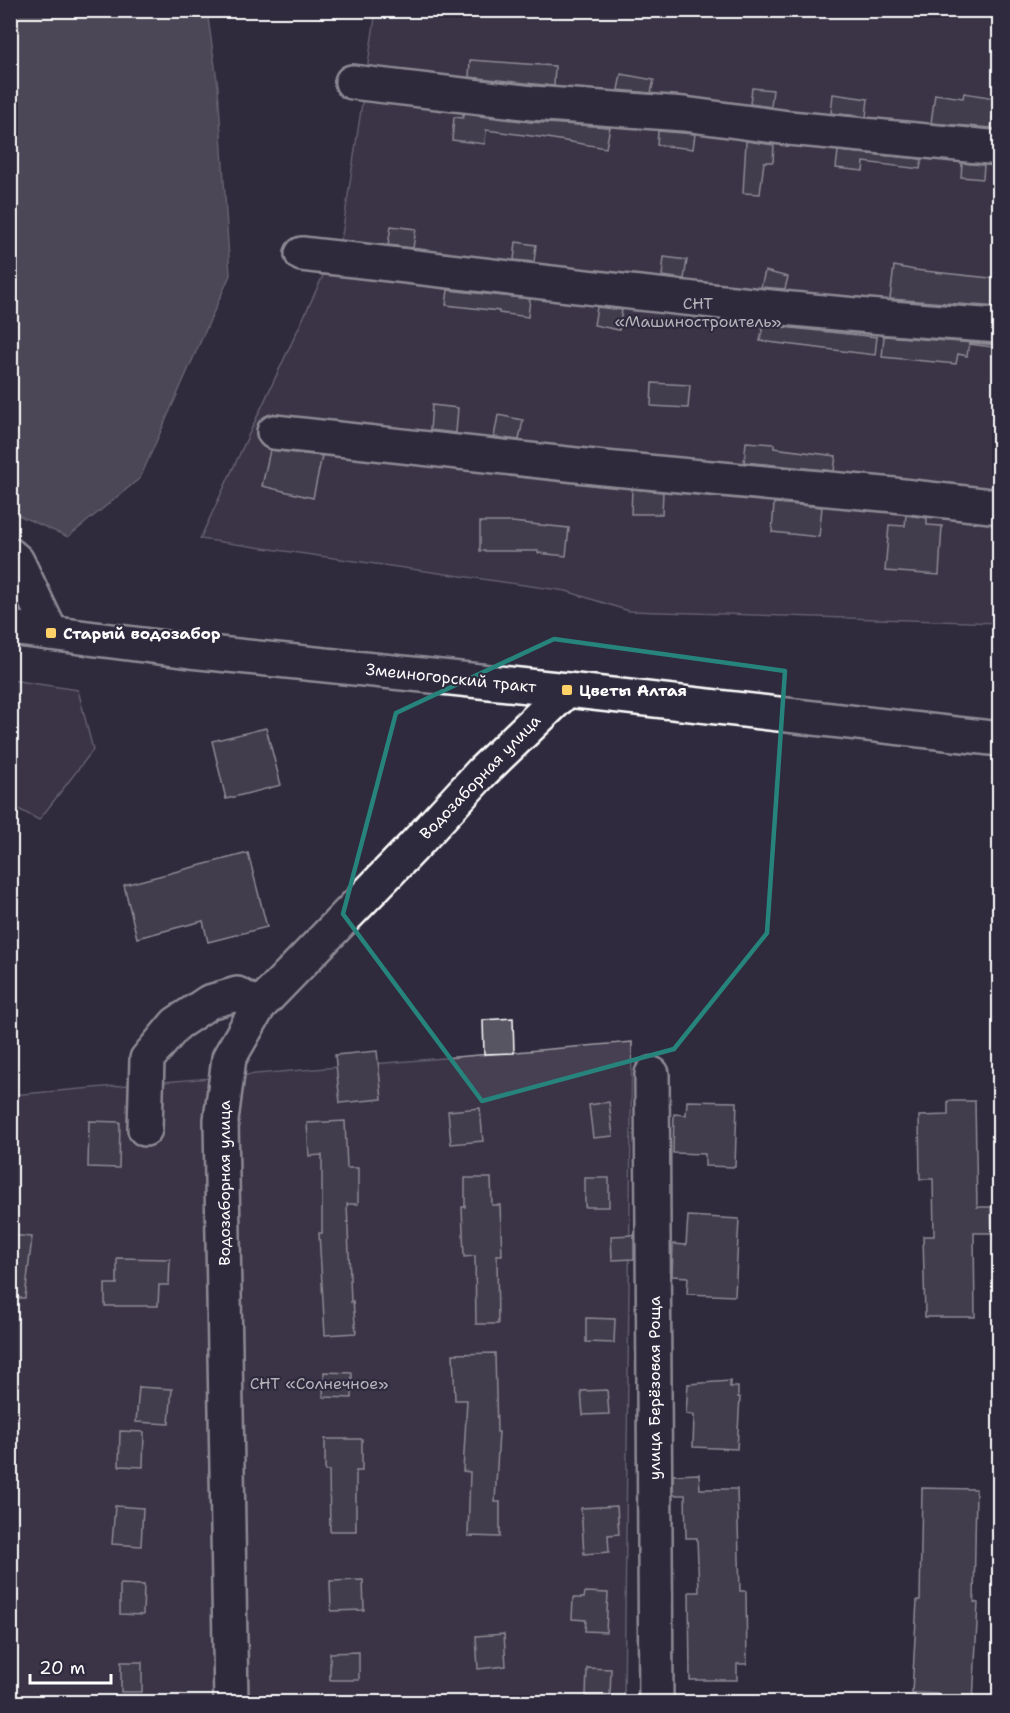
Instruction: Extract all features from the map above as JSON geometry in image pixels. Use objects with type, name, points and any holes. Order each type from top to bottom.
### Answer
[{"type":"main road","points":[[352,82],[532,103],[695,116],[789,128],[999,148]]},
{"type":"main road","points":[[302,254],[724,302],[899,320],[999,326]]},
{"type":"main road","points":[[274,432],[604,468],[999,507]]},
{"type":"main road","points":[[10,555],[17,561],[51,633]]},
{"type":"main road","name":"Змеиногорский тракт","points":[[10,628],[214,653],[999,739]]},
{"type":"main road","name":"Водозаборная улица","points":[[231,1702],[221,1120],[229,1058],[259,1006],[482,772],[567,690]]},
{"type":"main road","points":[[145,1129],[147,1059],[177,1024],[209,1002],[237,994],[259,1006]]},
{"type":"main road","name":"улица Берёзовая Роща","points":[[652,1074],[656,1702]]},
{"type":"highlighted area","points":[[554,639],[785,671],[767,933],[674,1049],[482,1101],[343,914],[396,713]]},
{"type":"green space","name":"СНТ «Машиностроитель»","points":[[376,11],[999,11],[999,623],[629,611],[566,591],[200,539],[342,235]]},
{"type":"green space","points":[[11,680],[78,690],[93,750],[39,820],[11,805]]},
{"type":"green space","name":"СНТ «Солнечное»","points":[[632,1042],[624,1702],[11,1702],[11,1095]]},
{"type":"shaded area","points":[[11,10],[207,11],[218,87],[230,275],[140,478],[68,537],[11,512]]},
{"type":"building","points":[[470,60],[555,66],[554,86],[469,77]]},
{"type":"building","points":[[621,74],[654,80],[651,93],[618,90]]},
{"type":"building","points":[[752,88],[773,90],[771,107],[750,104]]},
{"type":"building","points":[[964,93],[995,98],[991,128],[931,123],[935,94],[963,98]]},
{"type":"building","points":[[833,94],[868,99],[866,117],[831,113]]},
{"type":"building","points":[[463,114],[530,122],[610,127],[606,148],[486,130],[485,144],[452,140],[454,117],[463,118]]},
{"type":"building","points":[[658,131],[695,134],[693,149],[657,145]]},
{"type":"building","points":[[746,141],[774,145],[773,162],[764,162],[760,194],[743,193]]},
{"type":"building","points":[[838,151],[922,159],[920,169],[864,162],[863,171],[836,168]]},
{"type":"building","points":[[962,163],[984,165],[983,179],[961,177]]},
{"type":"building","points":[[391,226],[416,229],[413,248],[388,245]]},
{"type":"building","points":[[516,242],[536,245],[534,262],[514,260]]},
{"type":"building","points":[[664,257],[687,260],[684,279],[662,276]]},
{"type":"building","points":[[894,266],[999,279],[999,307],[890,299]]},
{"type":"building","points":[[765,271],[788,277],[785,289],[761,287]]},
{"type":"building","points":[[448,290],[530,299],[528,317],[446,305]]},
{"type":"building","points":[[597,307],[622,310],[619,330],[594,325]]},
{"type":"building","points":[[763,325],[877,337],[875,355],[760,341]]},
{"type":"building","points":[[884,336],[999,345],[999,348],[969,344],[967,356],[958,354],[956,364],[882,357]]},
{"type":"building","points":[[652,383],[690,385],[688,408],[651,406]]},
{"type":"building","points":[[432,405],[458,408],[456,433],[430,430]]},
{"type":"building","points":[[498,415],[523,420],[519,440],[494,437]]},
{"type":"building","points":[[746,442],[774,444],[774,448],[836,456],[834,471],[744,462]]},
{"type":"building","points":[[270,450],[322,456],[313,498],[262,486]]},
{"type":"building","points":[[632,489],[663,492],[662,514],[631,514]]},
{"type":"building","points":[[774,503],[822,507],[819,537],[772,532]]},
{"type":"building","points":[[906,515],[927,518],[927,525],[942,526],[939,575],[885,571],[889,525],[905,526]]},
{"type":"building","points":[[480,522],[512,522],[569,528],[566,556],[538,553],[538,551],[480,551]]},
{"type":"building","points":[[266,728],[281,785],[226,799],[212,741]]},
{"type":"building","points":[[248,853],[267,927],[208,942],[203,921],[137,938],[124,885]]},
{"type":"building","points":[[513,1018],[514,1053],[484,1054],[483,1020]]},
{"type":"building","points":[[377,1051],[382,1099],[340,1103],[335,1055]]},
{"type":"building","points":[[687,1101],[737,1102],[735,1167],[705,1166],[705,1154],[673,1153],[674,1114],[686,1115]]},
{"type":"building","points":[[948,1101],[975,1101],[977,1207],[991,1207],[992,1233],[974,1233],[975,1317],[925,1317],[923,1236],[934,1236],[933,1179],[920,1179],[919,1116],[948,1115]]},
{"type":"building","points":[[609,1102],[613,1136],[593,1138],[589,1105]]},
{"type":"building","points":[[480,1108],[483,1141],[451,1144],[448,1111]]},
{"type":"building","points":[[89,1121],[120,1122],[119,1168],[88,1167]]},
{"type":"building","points":[[345,1121],[347,1168],[358,1168],[358,1204],[347,1204],[351,1302],[353,1301],[356,1333],[325,1335],[319,1233],[322,1233],[322,1155],[309,1156],[307,1123]]},
{"type":"building","points":[[465,1178],[491,1178],[492,1205],[500,1205],[502,1255],[497,1255],[498,1324],[476,1324],[475,1256],[464,1257],[462,1207],[465,1207]]},
{"type":"building","points":[[585,1178],[609,1178],[609,1207],[585,1207]]},
{"type":"building","points":[[688,1216],[739,1219],[735,1296],[687,1294],[688,1277],[672,1276],[673,1244],[686,1245]]},
{"type":"building","points":[[10,1235],[32,1237],[25,1298],[10,1298]]},
{"type":"building","points":[[634,1235],[634,1259],[612,1260],[611,1236]]},
{"type":"building","points":[[117,1258],[170,1259],[169,1285],[159,1285],[158,1306],[105,1306],[105,1284],[117,1284]]},
{"type":"building","points":[[586,1318],[615,1319],[614,1343],[586,1342]]},
{"type":"building","points":[[495,1353],[497,1432],[499,1432],[495,1502],[500,1502],[500,1537],[468,1536],[470,1472],[463,1471],[467,1400],[455,1400],[453,1354]]},
{"type":"building","points":[[324,1372],[352,1373],[352,1398],[323,1397]]},
{"type":"building","points":[[730,1381],[730,1387],[738,1387],[738,1397],[740,1397],[737,1449],[693,1447],[694,1415],[686,1414],[688,1384]]},
{"type":"building","points":[[139,1387],[172,1389],[169,1424],[136,1422]]},
{"type":"building","points":[[607,1390],[609,1414],[583,1415],[581,1391]]},
{"type":"building","points":[[120,1431],[144,1432],[143,1467],[119,1466]]},
{"type":"building","points":[[325,1439],[362,1439],[362,1471],[356,1471],[356,1531],[330,1531],[329,1471],[325,1471]]},
{"type":"building","points":[[699,1474],[700,1489],[737,1489],[740,1591],[746,1591],[747,1664],[737,1664],[737,1680],[690,1680],[689,1592],[699,1592],[697,1538],[686,1538],[685,1495],[673,1495],[673,1475]]},
{"type":"building","points":[[922,1488],[976,1489],[974,1602],[978,1603],[973,1702],[938,1702],[938,1694],[912,1693],[917,1600],[920,1600]]},
{"type":"building","points":[[115,1506],[143,1508],[141,1546],[112,1544]]},
{"type":"building","points":[[617,1506],[619,1534],[608,1535],[609,1552],[584,1554],[581,1508]]},
{"type":"building","points":[[363,1580],[364,1610],[331,1611],[330,1581]]},
{"type":"building","points":[[120,1584],[144,1585],[143,1615],[120,1614]]},
{"type":"building","points":[[585,1592],[608,1593],[606,1632],[585,1631],[586,1620],[572,1619],[573,1598],[584,1598]]},
{"type":"building","points":[[504,1634],[506,1666],[478,1669],[476,1636]]},
{"type":"building","points":[[359,1652],[359,1680],[330,1680],[330,1653]]},
{"type":"building","points":[[121,1662],[142,1662],[142,1692],[121,1692]]},
{"type":"building","points":[[587,1668],[611,1669],[610,1696],[586,1696]]},
{"type":"place","name":"Старый водозабор","points":[[51,633]]},
{"type":"place","name":"Цветы Алтая","points":[[567,690]]}]
